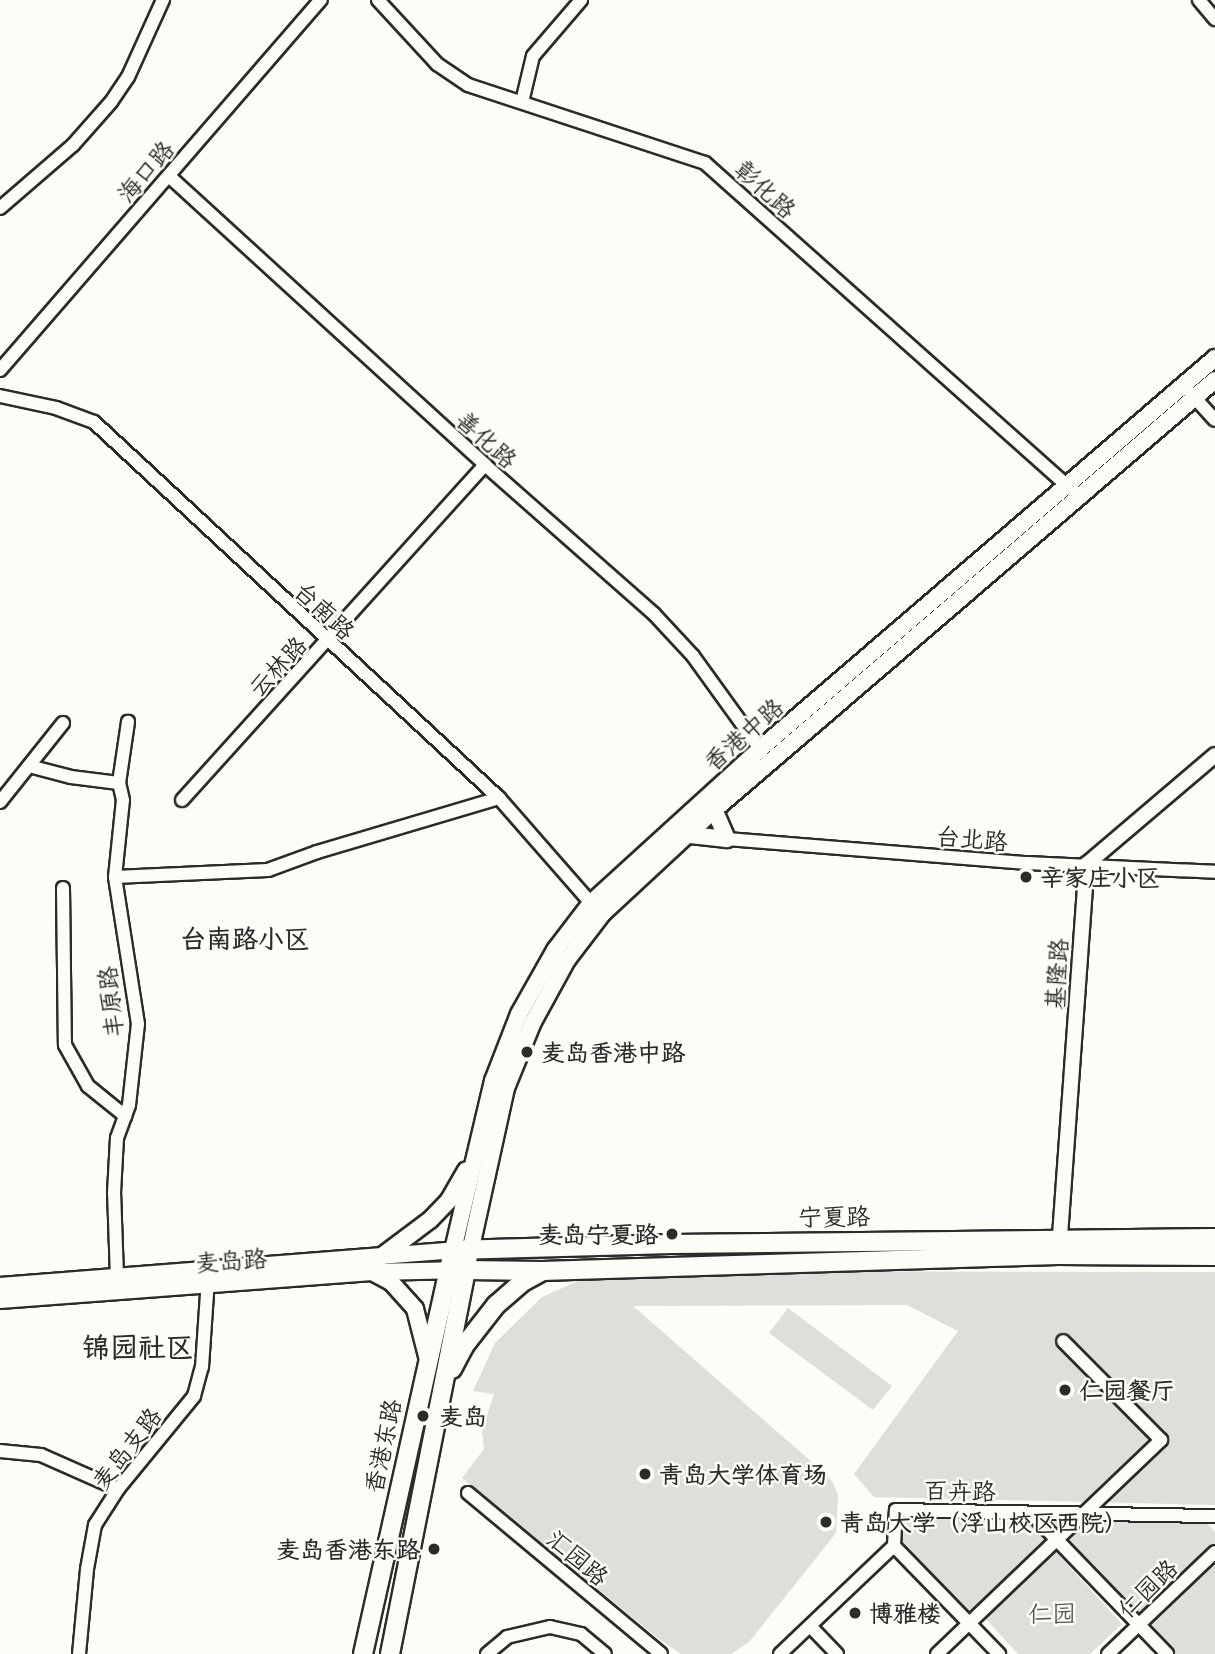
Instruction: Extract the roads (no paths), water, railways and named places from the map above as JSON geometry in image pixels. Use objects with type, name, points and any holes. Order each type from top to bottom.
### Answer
[{"type":"main road","name":"香港中路","points":[[462,1250],[472,1160],[493,1081],[519,1014],[555,950],[591,903],[669,831],[711,802],[1189,391],[1215,358]]},
{"type":"main road","name":"香港中路","points":[[1189,391],[1215,380]]},
{"type":"main road","name":"香港中路","points":[[462,1250],[506,1088],[533,1021],[567,960],[602,914],[686,836],[711,802],[760,749],[1073,490]]},
{"type":"main road","points":[[669,831],[686,836],[727,839],[711,802]]},
{"type":"main road","points":[[428,1356],[415,1309],[376,1265],[430,1220],[449,1200],[472,1160]]},
{"type":"main road","name":"宁夏路","points":[[457,1270],[542,1271],[1215,1238]]},
{"type":"main road","name":"宁夏路","points":[[462,1250],[1059,1246],[1215,1256]]},
{"type":"main road","name":"麦岛路","points":[[0,1300],[208,1277],[376,1265],[462,1250]]},
{"type":"main road","name":"香港东路","points":[[363,1654],[428,1356],[462,1250]]},
{"type":"main road","name":"麦岛路","points":[[376,1265],[457,1270]]},
{"type":"main road","name":"香港东路","points":[[390,1654],[444,1384],[457,1270]]},
{"type":"main road","points":[[444,1384],[464,1346],[496,1305],[521,1283],[542,1271]]},
{"type":"main road","name":"麦岛路","points":[[0,1286],[117,1277],[208,1277]]},
{"type":"street","points":[[0,208],[73,145],[111,102],[128,77],[163,0]]},
{"type":"street","name":"海口路","points":[[0,370],[321,0]]},
{"type":"street","name":"彰化路","points":[[378,0],[437,64],[468,85],[705,163],[1073,490]]},
{"type":"street","points":[[522,103],[533,56],[581,0]]},
{"type":"street","points":[[1199,0],[1215,19]]},
{"type":"street","name":"善化路","points":[[169,176],[485,465],[654,614],[693,656],[760,749]]},
{"type":"street","points":[[1189,391],[1215,420]]},
{"type":"street","name":"台南路","points":[[0,396],[57,408],[94,422],[499,798],[591,903]]},
{"type":"street","name":"云林路","points":[[182,800],[328,642],[485,465]]},
{"type":"street","name":"丰原路","points":[[117,1277],[114,1193],[117,1138],[125,1116],[138,1024],[115,877],[123,800],[119,783],[128,722]]},
{"type":"street","points":[[0,802],[64,723]]},
{"type":"street","points":[[1087,864],[1215,754]]},
{"type":"street","points":[[29,766],[71,778],[119,783]]},
{"type":"street","points":[[115,877],[268,870],[499,798]]},
{"type":"street","name":"台北路","points":[[727,839],[1027,863],[1215,872]]},
{"type":"street","name":"基隆路","points":[[1059,1246],[1087,864]]},
{"type":"street","points":[[63,888],[65,1045],[88,1086],[125,1116]]},
{"type":"street","name":"麦岛支路","points":[[79,1654],[87,1569],[95,1525],[118,1489],[194,1396],[202,1367],[208,1277]]},
{"type":"street","points":[[936,1654],[1161,1440],[1063,1341]]},
{"type":"street","points":[[0,1451],[41,1455],[118,1489]]},
{"type":"street","name":"汇园路","points":[[468,1493],[660,1654]]},
{"type":"street","name":"百卉路","points":[[894,1546],[897,1510],[1212,1519]]},
{"type":"street","points":[[1031,1513],[1167,1654]]},
{"type":"street","points":[[780,1654],[894,1546],[999,1654]]},
{"type":"street","name":"仁园路","points":[[1108,1654],[1215,1552]]},
{"type":"street","points":[[810,1626],[837,1654]]},
{"type":"street","points":[[487,1654],[507,1637],[550,1627],[581,1634],[605,1654]]},
{"type":"place","name":"辛家庄小区","points":[[1026,877]]},
{"type":"place","name":"麦岛香港中路","points":[[527,1052]]},
{"type":"place","name":"麦岛宁夏路","points":[[672,1234]]},
{"type":"place","name":"仁园餐厅","points":[[1065,1390]]},
{"type":"place","name":"麦岛","points":[[423,1416]]},
{"type":"place","name":"青岛大学体育场","points":[[645,1474]]},
{"type":"place","name":"青岛大学（浮山校区西院）","points":[[826,1522]]},
{"type":"place","name":"麦岛香港东路","points":[[434,1549]]},
{"type":"place","name":"博雅楼","points":[[855,1613]]},
{"type":"district","name":"台南路小区","points":[[245,939]]},
{"type":"district","name":"锦园社区","points":[[138,1346]]},
{"type":"park label","name":"仁园","points":[[1052,1613]]}]
